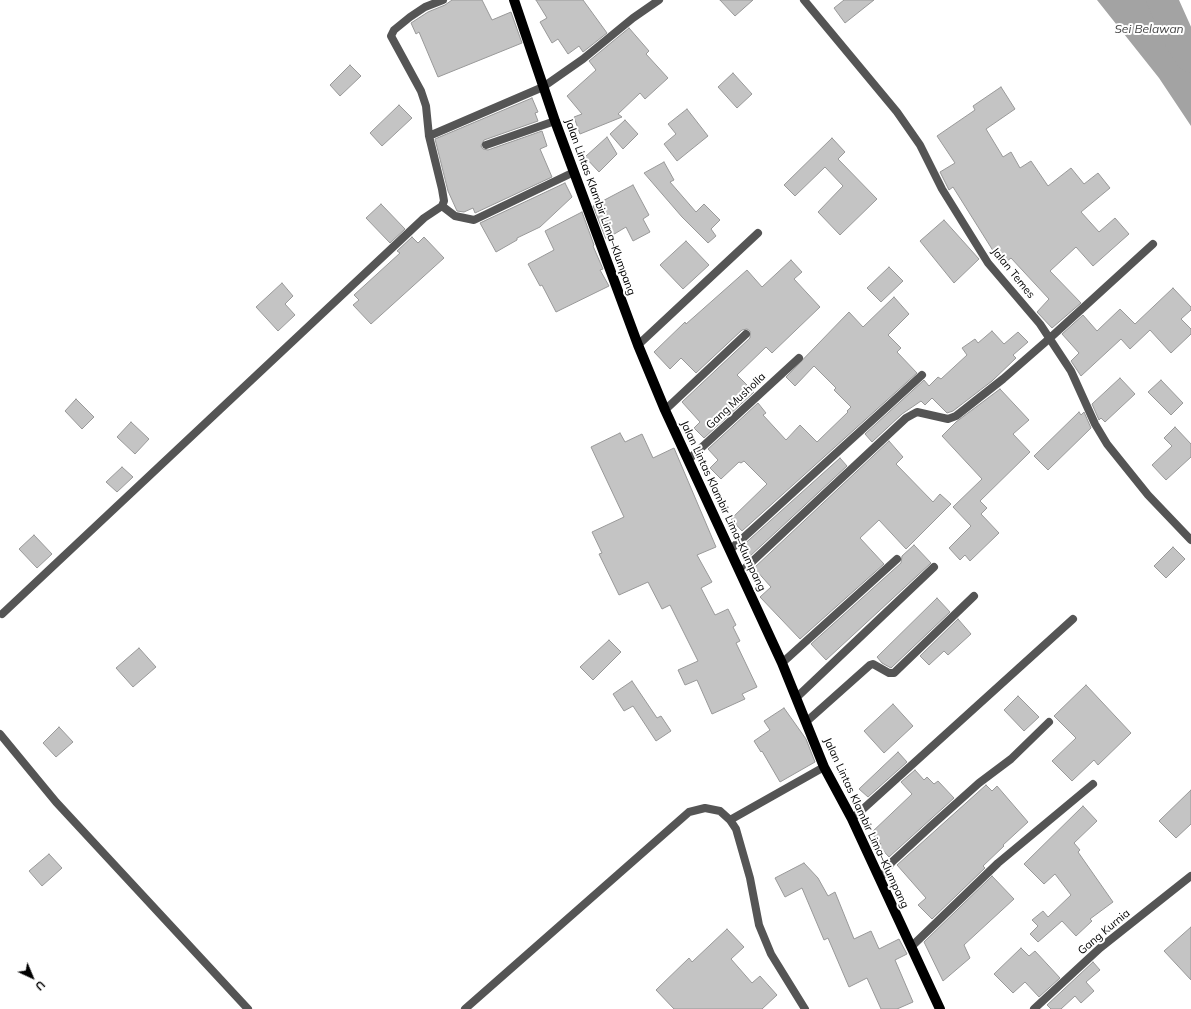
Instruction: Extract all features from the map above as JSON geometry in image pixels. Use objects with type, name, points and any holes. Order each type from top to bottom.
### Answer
[{"type":"main road","name":"Jalan Lintas Klambir Lima–Klumpang","points":[[514,0],[543,87],[574,172],[638,345],[665,410],[731,549],[782,663],[824,767],[852,819],[940,1009]]},
{"type":"street","points":[[2,614],[424,218],[442,206],[444,201],[429,136],[426,106],[421,92],[391,36],[392,33],[410,17],[426,7],[443,0]]},
{"type":"street","points":[[429,136],[543,87],[583,59],[633,18],[659,0]]},
{"type":"street","name":"Jalan Temes","points":[[804,0],[897,112],[920,145],[942,189],[988,263],[1050,338],[1071,371],[1094,424],[1107,444],[1148,495],[1191,540]]},
{"type":"street","points":[[486,144],[555,120]]},
{"type":"street","points":[[442,206],[455,216],[474,220],[574,172]]},
{"type":"street","points":[[638,345],[758,233]]},
{"type":"street","points":[[741,572],[906,418],[917,412],[948,419],[956,416],[1003,379],[1050,338],[1153,244]]},
{"type":"street","points":[[665,410],[746,334]]},
{"type":"street","name":"Gang Musholla","points":[[688,460],[799,358]]},
{"type":"street","points":[[731,549],[922,375]]},
{"type":"street","points":[[782,663],[898,559]]},
{"type":"street","points":[[796,698],[934,567]]},
{"type":"street","points":[[806,722],[870,665],[873,664],[889,673],[894,673],[974,596]]},
{"type":"street","points":[[852,819],[1073,619]]},
{"type":"street","points":[[880,879],[892,862],[979,783],[1011,758],[1049,722]]},
{"type":"street","points":[[0,734],[56,802],[248,1009]]},
{"type":"street","points":[[730,820],[824,767]]},
{"type":"street","points":[[911,947],[998,863],[1093,784]]},
{"type":"street","points":[[465,1009],[689,812],[705,808],[720,811],[730,820],[736,829],[750,878],[759,925],[771,954],[805,1009]]},
{"type":"street","name":"Gang Kurnia","points":[[1034,1009],[1100,948],[1191,876]]},
{"type":"water","name":"Sei Belawan","points":[[1097,0],[1157,0],[1191,49],[1191,126],[1159,78]]},
{"type":"building","points":[[452,0],[482,0],[492,20],[511,12],[522,43],[438,77],[419,32],[416,34],[411,23],[428,12],[445,5]]},
{"type":"building","points":[[536,0],[583,0],[607,33],[583,52],[579,46],[568,54],[558,39],[552,43],[540,22],[547,18]]},
{"type":"building","points":[[720,0],[753,0],[735,16]]},
{"type":"building","points":[[844,0],[874,0],[845,23],[834,8]]},
{"type":"building","points":[[629,28],[649,51],[646,54],[668,78],[645,99],[640,93],[618,114],[622,117],[580,134],[574,117],[582,114],[567,96],[596,70],[589,61]]},
{"type":"building","points":[[350,65],[361,76],[340,96],[330,85]]},
{"type":"building","points":[[733,73],[752,94],[737,108],[718,87]]},
{"type":"building","points":[[1001,87],[1015,109],[986,129],[1003,157],[1011,152],[1020,168],[1031,161],[1048,186],[1071,168],[1084,184],[1098,173],[1110,188],[1081,212],[1099,232],[1115,218],[1129,234],[1093,266],[1076,247],[1050,271],[1081,303],[1052,328],[1037,312],[1049,299],[1011,258],[1002,265],[953,187],[949,190],[940,172],[955,163],[937,136],[975,110],[973,106]]},
{"type":"building","points":[[532,98],[538,112],[535,113],[538,121],[484,140],[481,146],[483,149],[488,150],[542,131],[547,146],[540,149],[552,177],[475,213],[473,208],[464,212],[457,211],[448,191],[435,139]]},
{"type":"building","points":[[399,105],[412,118],[382,146],[370,133]]},
{"type":"building","points":[[687,109],[708,136],[677,161],[664,144],[676,134],[668,124]]},
{"type":"building","points":[[625,120],[638,134],[623,149],[610,134]]},
{"type":"building","points":[[607,137],[617,154],[599,172],[585,157]]},
{"type":"building","points":[[832,138],[845,152],[838,159],[877,199],[840,235],[818,212],[843,186],[825,167],[795,196],[784,185]]},
{"type":"building","points":[[664,162],[674,180],[670,182],[696,212],[704,204],[720,220],[711,229],[716,236],[708,243],[682,217],[644,173]]},
{"type":"building","points":[[565,183],[572,197],[540,227],[517,238],[517,240],[496,252],[480,223]]},
{"type":"building","points":[[633,185],[649,215],[643,219],[650,232],[633,241],[626,227],[606,239],[593,206]]},
{"type":"building","points":[[381,204],[405,229],[390,243],[366,218]]},
{"type":"building","points":[[582,212],[594,245],[593,246],[603,269],[600,270],[609,286],[556,312],[542,285],[540,286],[528,264],[554,250],[545,231]]},
{"type":"building","points":[[944,220],[979,259],[954,283],[920,241]]},
{"type":"building","points":[[412,237],[418,243],[424,237],[444,258],[371,324],[353,305],[359,300],[354,295],[400,253],[397,251]]},
{"type":"building","points":[[686,241],[709,265],[683,289],[660,265]]},
{"type":"building","points":[[791,260],[802,272],[794,279],[820,307],[772,353],[766,347],[737,375],[754,392],[704,438],[694,428],[700,422],[682,402],[750,338],[750,331],[747,329],[742,330],[696,373],[681,358],[670,369],[654,352],[685,322],[686,324],[747,270],[762,287]]},
{"type":"building","points":[[889,267],[903,281],[881,302],[867,288]]},
{"type":"building","points":[[282,283],[293,296],[285,304],[295,315],[278,331],[256,307]]},
{"type":"building","points":[[1173,288],[1191,307],[1191,310],[1181,319],[1191,329],[1191,334],[1171,353],[1150,330],[1130,349],[1121,339],[1081,376],[1071,361],[1079,353],[1062,334],[1083,315],[1097,331],[1120,309],[1135,324]]},
{"type":"building","points":[[894,297],[909,314],[888,335],[901,348],[897,352],[917,373],[742,531],[731,519],[767,484],[744,461],[741,463],[739,462],[721,479],[710,468],[718,460],[708,449],[758,403],[766,413],[763,415],[786,440],[800,425],[817,442],[848,412],[847,411],[851,407],[834,390],[836,388],[814,366],[795,386],[786,377],[849,312],[863,327]]},
{"type":"building","points":[[992,331],[1004,344],[1018,332],[1028,342],[1013,355],[1016,358],[992,381],[953,411],[947,413],[932,398],[925,405],[921,401],[902,414],[872,442],[865,434],[924,380],[929,386],[938,377],[941,379],[967,355],[962,348],[975,339],[978,343]]},
{"type":"building","points":[[1120,378],[1135,394],[1105,422],[1101,418],[1099,420],[1092,404]]},
{"type":"building","points":[[1161,380],[1183,403],[1171,415],[1148,392]]},
{"type":"building","points":[[1000,389],[1029,420],[1013,434],[1030,452],[980,501],[987,508],[981,514],[999,533],[970,561],[965,555],[960,560],[949,548],[971,526],[953,507],[982,479],[942,436],[956,422]]},
{"type":"building","points":[[76,399],[94,417],[82,429],[65,411]]},
{"type":"building","points":[[1079,412],[1081,415],[1084,412],[1091,428],[1048,470],[1034,456]]},
{"type":"building","points":[[131,422],[149,439],[135,454],[117,437]]},
{"type":"building","points":[[1175,427],[1191,444],[1191,457],[1166,480],[1152,465],[1172,446],[1164,438]]},
{"type":"building","points":[[620,433],[625,442],[642,434],[653,458],[674,448],[716,547],[697,555],[712,582],[701,588],[715,615],[728,609],[736,625],[733,627],[740,641],[736,643],[757,687],[742,694],[745,699],[712,714],[697,680],[685,685],[678,670],[698,661],[670,605],[662,609],[648,582],[619,595],[599,554],[602,553],[592,532],[624,517],[591,447]]},
{"type":"building","points":[[889,441],[903,457],[896,464],[933,502],[940,494],[951,504],[906,549],[879,520],[860,538],[884,564],[800,639],[760,597],[771,587],[754,568]]},
{"type":"building","points":[[840,458],[847,466],[749,557],[740,548]]},
{"type":"building","points":[[122,467],[133,477],[117,492],[106,482]]},
{"type":"building","points":[[34,535],[52,554],[37,568],[19,549]]},
{"type":"building","points":[[914,545],[931,563],[826,660],[811,644],[901,563],[902,556]]},
{"type":"building","points":[[1173,547],[1185,559],[1166,578],[1154,566]]},
{"type":"building","points":[[937,598],[950,612],[891,668],[882,663],[877,657]]},
{"type":"building","points":[[958,619],[971,634],[948,655],[944,651],[929,665],[920,656]]},
{"type":"building","points":[[609,640],[621,652],[593,680],[580,667]]},
{"type":"building","points":[[139,648],[156,667],[133,687],[116,668]]},
{"type":"building","points":[[632,681],[657,718],[661,716],[671,731],[656,741],[633,706],[624,711],[613,694]]},
{"type":"building","points":[[1086,685],[1131,733],[1098,765],[1094,760],[1072,781],[1052,761],[1076,738],[1054,716]]},
{"type":"building","points":[[1018,696],[1039,717],[1024,731],[1004,710]]},
{"type":"building","points":[[893,704],[913,726],[884,753],[864,731]]},
{"type":"building","points":[[784,708],[806,739],[815,762],[780,782],[762,751],[761,752],[754,741],[770,730],[764,721]]},
{"type":"building","points":[[59,727],[73,742],[56,757],[43,743]]},
{"type":"building","points":[[898,752],[907,762],[868,797],[859,789]]},
{"type":"building","points":[[915,770],[924,780],[927,777],[934,784],[938,781],[954,798],[889,857],[879,846],[881,844],[871,833],[912,794],[901,782]]},
{"type":"building","points":[[986,785],[992,791],[997,786],[1028,822],[983,866],[985,868],[932,919],[918,905],[926,898],[897,865]]},
{"type":"building","points":[[1191,790],[1191,824],[1176,838],[1159,821]]},
{"type":"building","points":[[1083,806],[1097,821],[1074,843],[1080,850],[1078,852],[1113,902],[1090,919],[1092,921],[1076,936],[1062,921],[1038,942],[1030,934],[1038,926],[1032,920],[1043,911],[1048,917],[1071,895],[1055,874],[1044,884],[1024,864]]},
{"type":"building","points":[[49,854],[62,868],[42,886],[29,871]]},
{"type":"building","points":[[804,863],[818,878],[828,896],[835,892],[854,939],[871,931],[879,949],[899,939],[907,954],[895,960],[913,1002],[897,1009],[881,1009],[867,978],[849,987],[828,938],[824,940],[802,888],[785,897],[775,878]]},
{"type":"building","points":[[992,876],[1014,899],[964,945],[970,958],[943,981],[924,942]]},
{"type":"building","points":[[1191,927],[1191,980],[1164,951]]},
{"type":"building","points":[[727,929],[744,947],[731,959],[752,983],[760,976],[777,995],[762,1009],[674,1009],[656,990],[689,958],[692,962]]},
{"type":"building","points":[[1021,948],[1029,956],[1035,951],[1060,978],[1039,997],[1025,982],[1013,993],[994,974]]},
{"type":"building","points":[[1093,962],[1100,970],[1086,982],[1094,991],[1081,1003],[1075,996],[1061,1009],[1051,1009],[1047,1005]]},
{"type":"waterway","name":"Sei Belawan","points":[[1162,0],[1180,40],[1191,57]]}]
